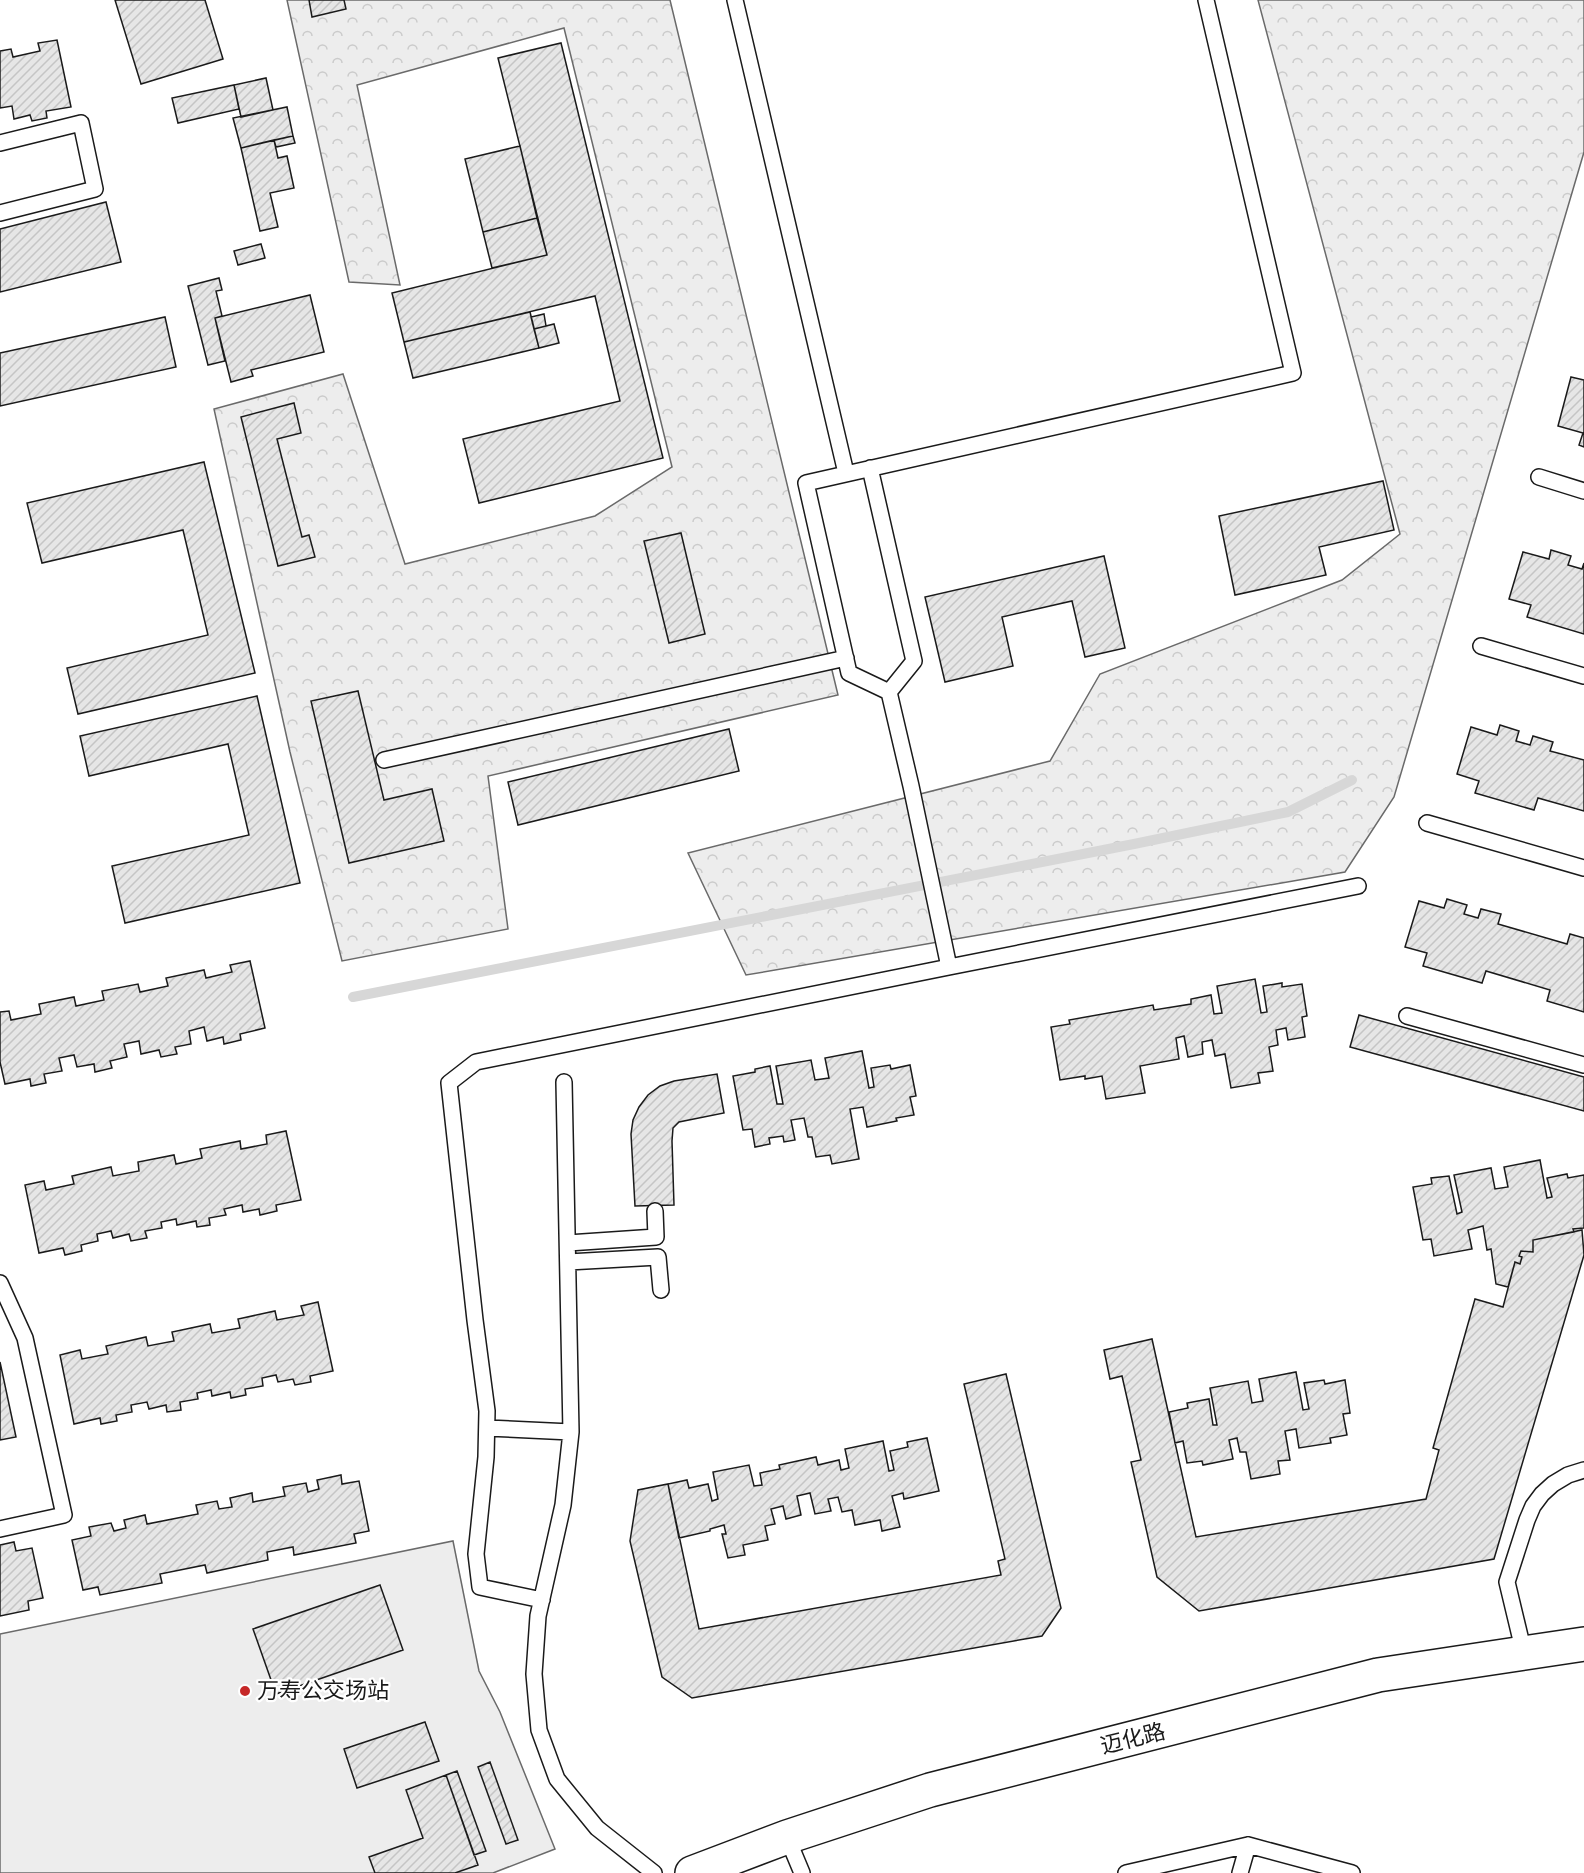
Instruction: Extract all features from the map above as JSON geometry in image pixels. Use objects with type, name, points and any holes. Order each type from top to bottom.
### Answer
[{"type":"street","name":"迈化路","points":[[692,1873],[787,1837],[930,1790],[1378,1675],[1584,1644]]},
{"type":"lane","points":[[735,0],[846,473]]},
{"type":"lane","points":[[889,692],[849,673],[806,483],[1293,373],[1206,0]]},
{"type":"lane","points":[[0,143],[81,123],[96,189],[0,213]]},
{"type":"lane","points":[[870,468],[914,661],[889,692]]},
{"type":"lane","points":[[1539,477],[1584,491]]},
{"type":"lane","points":[[1481,646],[1584,676]]},
{"type":"lane","points":[[384,760],[846,658]]},
{"type":"lane","points":[[889,692],[949,968]]},
{"type":"lane","points":[[1427,824],[1584,868]]},
{"type":"lane","points":[[542,1600],[480,1587],[476,1554],[486,1457],[487,1412],[474,1320],[449,1083],[476,1062],[1358,886]]},
{"type":"lane","points":[[1407,1016],[1584,1065]]},
{"type":"lane","points":[[564,1082],[571,1432],[563,1504],[538,1616],[534,1674],[539,1730],[557,1779],[597,1828],[654,1873]]},
{"type":"lane","points":[[655,1211],[661,1290]]},
{"type":"lane","points":[[568,1243],[656,1237]]},
{"type":"lane","points":[[568,1262],[658,1257]]},
{"type":"lane","points":[[0,1283],[25,1338],[64,1515],[0,1529]]},
{"type":"lane","points":[[487,1428],[571,1432]]},
{"type":"lane","points":[[1524,1653],[1507,1582],[1510,1571],[1533,1506],[1552,1484],[1568,1475],[1584,1470]]},
{"type":"lane","points":[[787,1837],[801,1873]]},
{"type":"lane","points":[[1240,1873],[1248,1845]]},
{"type":"lane","points":[[1126,1873],[1248,1845],[1352,1873]]},
{"type":"green space","points":[[287,0],[670,0],[838,695],[488,776],[508,929],[342,961],[290,752],[214,409],[343,374],[405,564],[595,516],[672,467],[564,28],[357,85],[400,285],[349,282]]},
{"type":"green space","points":[[1258,0],[1584,0],[1584,152],[1394,797],[1345,872],[746,975],[688,853],[1050,761],[1100,674],[1342,580],[1400,534]]},
{"type":"shaded area","name":"万寿公交场站","points":[[453,1541],[479,1671],[500,1712],[555,1849],[493,1873],[0,1873],[0,1634]]},
{"type":"building","points":[[115,0],[205,0],[223,59],[141,84]]},
{"type":"building","points":[[309,0],[344,0],[346,9],[312,17]]},
{"type":"building","points":[[57,40],[71,107],[46,111],[47,118],[32,121],[30,115],[14,119],[12,106],[0,108],[0,51],[11,49],[13,57],[40,51],[38,43]]},
{"type":"building","points":[[561,43],[663,458],[479,503],[463,439],[620,401],[595,296],[404,342],[392,293],[547,255],[498,58]]},
{"type":"building","points":[[266,78],[273,110],[241,117],[234,85]]},
{"type":"building","points":[[234,85],[239,109],[178,123],[172,98]]},
{"type":"building","points":[[287,107],[293,136],[241,148],[233,118]]},
{"type":"building","points":[[293,136],[295,143],[276,147],[274,140]]},
{"type":"building","points":[[274,140],[278,158],[287,156],[294,188],[270,193],[278,227],[260,231],[241,148]]},
{"type":"building","points":[[520,146],[537,218],[483,232],[465,159]]},
{"type":"building","points":[[106,202],[121,262],[0,292],[0,229]]},
{"type":"building","points":[[537,218],[547,255],[492,268],[483,232]]},
{"type":"building","points":[[261,244],[265,258],[238,265],[234,251]]},
{"type":"building","points":[[219,278],[222,290],[216,291],[222,316],[215,318],[225,361],[208,365],[188,286]]},
{"type":"building","points":[[310,295],[324,352],[251,370],[253,376],[231,382],[215,318]]},
{"type":"building","points":[[530,312],[539,348],[413,378],[404,342]]},
{"type":"building","points":[[544,314],[546,326],[534,329],[531,317]]},
{"type":"building","points":[[165,317],[176,367],[0,406],[0,353]]},
{"type":"building","points":[[554,324],[559,343],[539,348],[534,329]]},
{"type":"building","points":[[1571,377],[1584,380],[1584,447],[1579,445],[1583,433],[1558,426]]},
{"type":"building","points":[[294,403],[301,433],[277,439],[302,537],[309,535],[315,557],[278,566],[241,417]]},
{"type":"building","points":[[204,462],[255,673],[78,714],[67,668],[208,635],[183,530],[42,563],[27,503]]},
{"type":"building","points":[[1383,481],[1394,530],[1319,547],[1326,575],[1235,595],[1219,516]]},
{"type":"building","points":[[681,533],[705,634],[669,643],[644,541]]},
{"type":"building","points":[[1551,550],[1571,556],[1568,565],[1582,569],[1584,563],[1584,634],[1527,617],[1531,605],[1509,599],[1523,552],[1549,559]]},
{"type":"building","points":[[1104,556],[1125,648],[1085,657],[1072,601],[1002,617],[1013,666],[945,682],[925,597]]},
{"type":"building","points":[[358,691],[384,800],[432,789],[444,841],[349,863],[311,701]]},
{"type":"building","points":[[257,696],[300,883],[125,923],[112,866],[249,835],[228,744],[89,776],[80,736]]},
{"type":"building","points":[[1500,725],[1519,731],[1516,741],[1530,745],[1533,736],[1553,742],[1550,751],[1584,760],[1584,811],[1538,798],[1534,810],[1475,793],[1479,781],[1457,774],[1471,727],[1497,735]]},
{"type":"building","points":[[729,729],[739,771],[518,825],[508,782]]},
{"type":"building","points":[[1447,899],[1467,905],[1464,914],[1478,918],[1481,909],[1501,914],[1498,924],[1567,944],[1570,934],[1584,938],[1584,1012],[1547,1001],[1550,990],[1486,971],[1482,983],[1423,966],[1427,953],[1405,947],[1419,901],[1444,908]]},
{"type":"building","points":[[250,961],[265,1028],[240,1034],[241,1040],[224,1044],[223,1037],[207,1041],[204,1027],[189,1031],[191,1044],[175,1047],[177,1054],[161,1057],[159,1050],[141,1054],[139,1041],[124,1044],[127,1057],[110,1061],[112,1068],[95,1072],[94,1064],[77,1067],[74,1055],[59,1058],[62,1071],[44,1074],[46,1083],[31,1086],[30,1079],[5,1084],[0,1062],[0,1012],[9,1011],[11,1020],[41,1014],[39,1004],[74,997],[76,1006],[104,1000],[102,991],[138,984],[140,992],[168,986],[166,978],[204,970],[206,978],[232,972],[230,965]]},
{"type":"building","points":[[1255,979],[1261,1013],[1267,1012],[1263,986],[1282,983],[1282,987],[1302,984],[1307,1016],[1302,1017],[1305,1037],[1288,1040],[1286,1028],[1276,1030],[1278,1045],[1269,1047],[1273,1071],[1258,1073],[1260,1083],[1231,1088],[1225,1054],[1215,1056],[1212,1040],[1202,1042],[1203,1054],[1188,1057],[1184,1036],[1176,1038],[1179,1059],[1140,1066],[1145,1093],[1106,1099],[1102,1076],[1060,1080],[1051,1027],[1070,1024],[1069,1020],[1153,1005],[1154,1010],[1191,1004],[1191,999],[1211,995],[1214,1014],[1222,1013],[1217,986]]},
{"type":"building","points":[[1359,1015],[1584,1077],[1584,1111],[1350,1047]]},
{"type":"building","points":[[862,1051],[869,1088],[874,1087],[871,1068],[890,1065],[891,1069],[910,1065],[916,1096],[910,1097],[914,1115],[867,1127],[863,1107],[850,1109],[859,1159],[832,1164],[830,1155],[816,1157],[812,1137],[808,1137],[804,1118],[791,1120],[795,1140],[784,1142],[783,1136],[769,1138],[770,1144],[755,1147],[752,1129],[743,1130],[733,1076],[755,1072],[755,1069],[770,1066],[777,1104],[783,1104],[776,1066],[811,1060],[815,1080],[829,1078],[825,1058]]},
{"type":"building","points":[[717,1074],[724,1113],[679,1122],[673,1128],[674,1205],[635,1206],[631,1134],[633,1120],[639,1107],[648,1095],[660,1086],[674,1081]]},
{"type":"building","points":[[286,1131],[301,1200],[276,1205],[277,1211],[260,1215],[259,1209],[243,1212],[242,1205],[224,1209],[226,1215],[209,1218],[210,1225],[197,1227],[196,1221],[177,1225],[176,1219],[161,1222],[162,1228],[145,1231],[147,1238],[131,1241],[129,1234],[113,1238],[111,1231],[97,1234],[98,1241],[81,1245],[82,1251],[65,1255],[63,1248],[39,1253],[25,1185],[44,1181],[46,1190],[74,1184],[72,1176],[111,1167],[113,1176],[139,1171],[138,1162],[174,1155],[176,1164],[202,1158],[200,1149],[240,1141],[241,1149],[267,1144],[266,1135]]},
{"type":"building","points":[[1540,1160],[1547,1198],[1552,1197],[1547,1178],[1567,1174],[1568,1178],[1584,1175],[1584,1228],[1533,1240],[1533,1252],[1521,1251],[1520,1264],[1515,1262],[1508,1287],[1496,1284],[1491,1249],[1487,1250],[1483,1226],[1468,1230],[1472,1249],[1434,1256],[1431,1239],[1423,1240],[1413,1187],[1432,1184],[1431,1178],[1449,1176],[1457,1214],[1462,1212],[1454,1175],[1491,1168],[1495,1189],[1508,1187],[1504,1167]]},
{"type":"building","points":[[1582,1230],[1584,1255],[1494,1559],[1199,1611],[1157,1577],[1131,1462],[1141,1460],[1122,1376],[1110,1379],[1104,1350],[1152,1339],[1196,1537],[1426,1499],[1439,1450],[1433,1448],[1475,1299],[1503,1307],[1515,1262],[1520,1264],[1521,1251],[1533,1252],[1533,1240]]},
{"type":"building","points":[[318,1302],[333,1371],[310,1376],[311,1382],[295,1385],[293,1379],[278,1382],[276,1375],[262,1378],[263,1386],[245,1389],[246,1395],[231,1398],[230,1392],[212,1396],[211,1390],[197,1393],[198,1399],[180,1402],[181,1410],[167,1412],[166,1405],[149,1409],[147,1402],[131,1405],[132,1412],[116,1415],[117,1421],[101,1424],[100,1418],[74,1424],[60,1355],[80,1350],[82,1359],[108,1354],[106,1346],[146,1337],[148,1346],[174,1341],[172,1332],[210,1324],[212,1333],[240,1328],[238,1319],[275,1311],[277,1320],[304,1315],[301,1306]]},
{"type":"building","points":[[0,1362],[16,1437],[0,1440]]},
{"type":"building","points":[[1296,1372],[1303,1410],[1309,1409],[1304,1383],[1324,1380],[1325,1384],[1345,1380],[1350,1413],[1343,1414],[1347,1435],[1330,1438],[1331,1443],[1299,1448],[1296,1429],[1285,1431],[1290,1460],[1278,1461],[1280,1474],[1251,1479],[1246,1452],[1240,1452],[1237,1438],[1229,1440],[1233,1459],[1203,1465],[1202,1461],[1187,1463],[1183,1441],[1175,1443],[1169,1412],[1188,1408],[1187,1403],[1209,1399],[1213,1425],[1217,1425],[1210,1388],[1248,1381],[1252,1403],[1263,1401],[1259,1379]]},
{"type":"building","points":[[1006,1374],[1061,1608],[1042,1636],[692,1698],[662,1677],[630,1541],[638,1490],[668,1484],[699,1629],[1001,1575],[998,1561],[1005,1559],[964,1384]]},
{"type":"building","points":[[927,1438],[939,1491],[904,1499],[903,1493],[892,1496],[900,1527],[882,1531],[880,1520],[855,1525],[852,1510],[842,1512],[838,1497],[828,1499],[831,1511],[815,1514],[810,1493],[797,1496],[801,1515],[786,1519],[783,1506],[771,1509],[775,1524],[765,1526],[768,1540],[743,1545],[745,1555],[728,1558],[722,1534],[726,1534],[724,1525],[710,1529],[710,1531],[679,1538],[668,1484],[687,1480],[689,1488],[708,1484],[712,1501],[718,1499],[713,1472],[749,1465],[754,1486],[762,1485],[760,1473],[780,1469],[779,1465],[816,1457],[818,1465],[839,1460],[841,1470],[849,1468],[845,1449],[883,1441],[889,1471],[894,1470],[890,1451],[908,1447],[907,1442]]},
{"type":"building","points":[[341,1475],[342,1484],[359,1481],[369,1531],[354,1534],[356,1543],[294,1555],[293,1547],[267,1552],[268,1560],[207,1573],[205,1565],[160,1574],[162,1583],[100,1595],[98,1587],[83,1590],[72,1540],[91,1536],[89,1527],[111,1523],[114,1531],[126,1528],[124,1520],[145,1515],[147,1524],[198,1514],[196,1505],[217,1501],[219,1509],[232,1507],[230,1498],[252,1493],[253,1502],[285,1496],[283,1487],[306,1483],[308,1492],[319,1489],[317,1480]]},
{"type":"building","points":[[14,1542],[16,1551],[32,1548],[43,1598],[28,1601],[29,1610],[0,1616],[0,1545]]},
{"type":"building","points":[[380,1585],[403,1650],[276,1694],[253,1629]]},
{"type":"building","points":[[425,1722],[439,1761],[357,1788],[344,1749]]},
{"type":"building","points":[[490,1762],[518,1840],[506,1844],[478,1767]]},
{"type":"building","points":[[457,1771],[486,1851],[474,1855],[446,1775]]},
{"type":"building","points":[[446,1775],[478,1865],[455,1873],[375,1873],[369,1857],[423,1838],[406,1790]]},
{"type":"waterway","points":[[353,997],[1288,812],[1352,780]]},
{"type":"place","name":"万寿公交场站","points":[[245,1691]]}]
